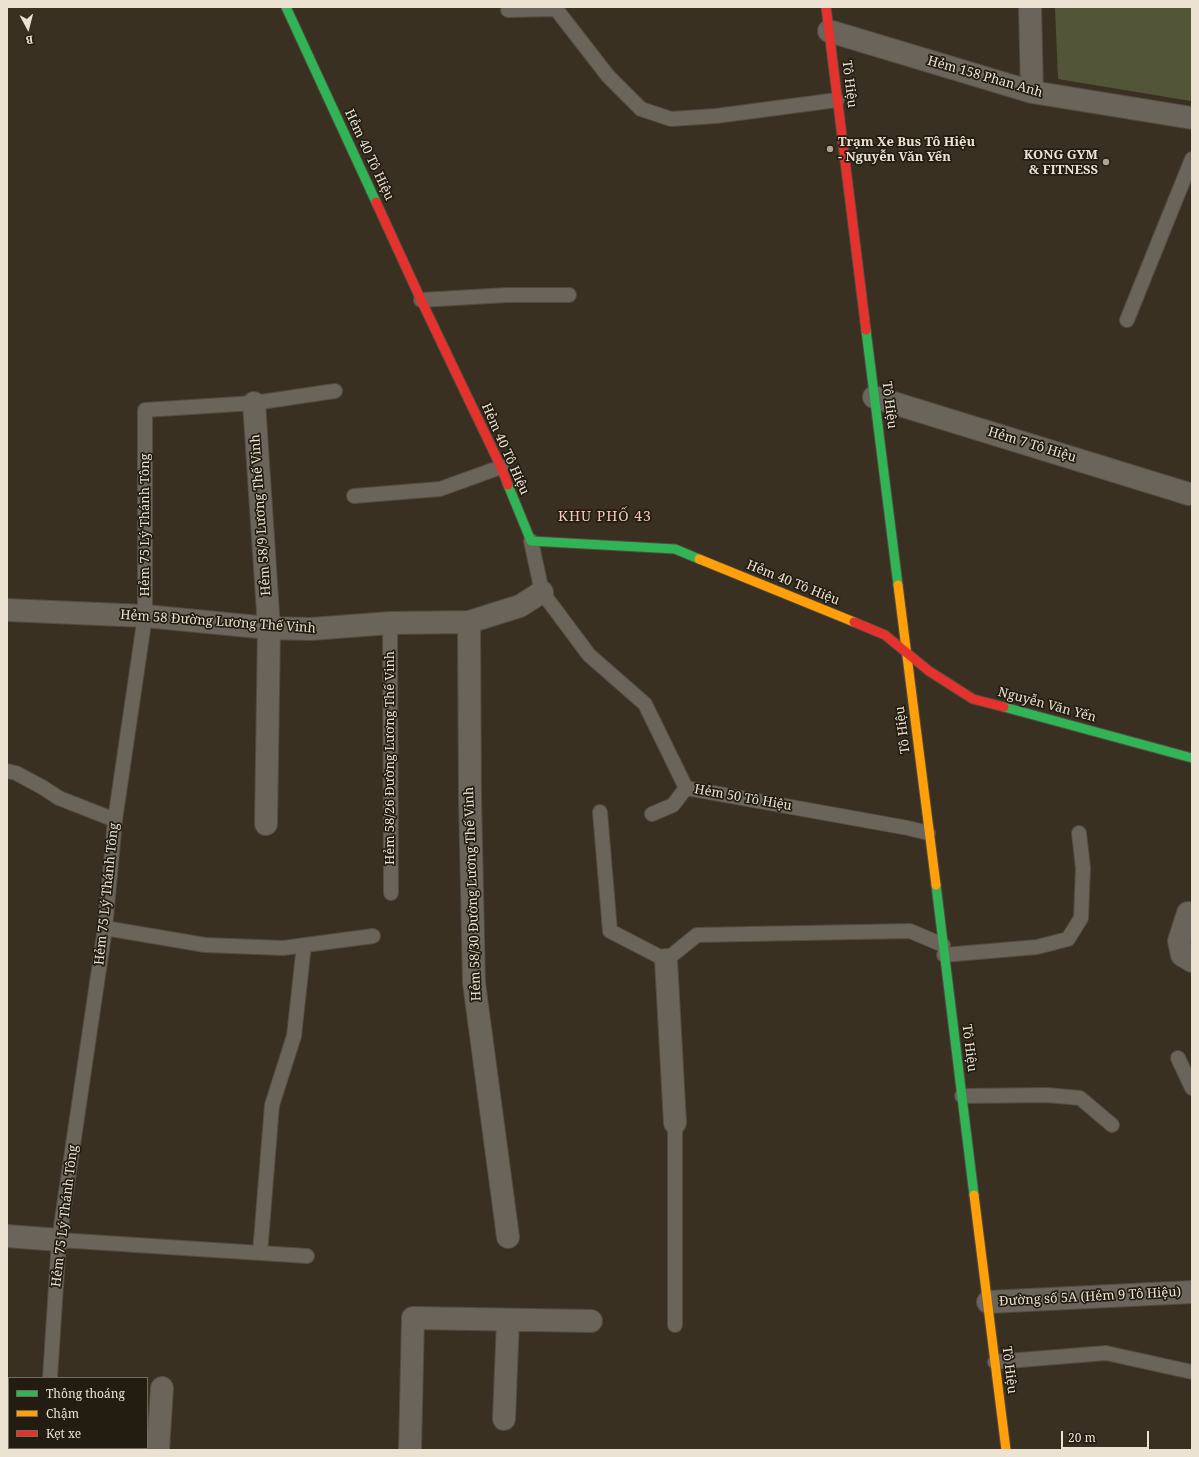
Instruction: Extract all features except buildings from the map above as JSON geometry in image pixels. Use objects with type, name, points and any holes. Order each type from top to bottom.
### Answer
[{"type":"street","name":"Hẻm 40 Tô Hiệu","points":[[286,7],[421,300],[501,467],[531,541],[675,549],[885,635],[907,652]]},
{"type":"street","name":"Tô Hiệu","points":[[826,7],[1006,1450]]},
{"type":"street","points":[[1030,7],[1032,92]]},
{"type":"street","name":"Hẻm 158 Phan Anh","points":[[829,31],[1032,92],[1192,118]]},
{"type":"street","name":"Hẻm 7 Tô Hiệu","points":[[874,397],[1189,494]]},
{"type":"street","name":"Hẻm 58/9 Lương Thế Vinh","points":[[254,403],[269,628],[266,824]]},
{"type":"street","name":"Hẻm 58 Đường Lương Thế Vinh","points":[[7,610],[145,616],[269,628],[312,629],[390,624],[469,622],[520,606],[542,592]]},
{"type":"street","name":"Hẻm 58/30 Đường Lương Thế Vinh","points":[[469,622],[470,798],[474,983],[508,1237]]},
{"type":"street","name":"Nguyễn Văn Yến","points":[[907,652],[929,671],[973,699],[1192,758]]},
{"type":"street","points":[[1188,913],[1179,941],[1182,955],[1192,961]]},
{"type":"street","points":[[666,960],[675,1123]]},
{"type":"street","points":[[7,1236],[59,1240]]},
{"type":"street","name":"Đường số 5A (Hẻm 9 Tô Hiệu)","points":[[988,1302],[1192,1292]]},
{"type":"street","points":[[410,1450],[413,1318],[590,1321]]},
{"type":"street","points":[[504,1419],[508,1320]]},
{"type":"street","points":[[158,1450],[162,1388]]},
{"type":"lane","points":[[508,10],[556,9],[608,76],[641,110],[671,119],[716,116],[837,100]]},
{"type":"lane","points":[[1127,320],[1192,159]]},
{"type":"lane","points":[[421,300],[507,295],[568,295]]},
{"type":"lane","points":[[254,403],[334,391]]},
{"type":"lane","name":"Hẻm 75 Lý Thánh Tông","points":[[50,1377],[59,1240],[105,928],[115,820],[145,616],[145,410],[254,403]]},
{"type":"lane","points":[[354,496],[440,489],[501,467]]},
{"type":"lane","name":"Hẻm 50 Tô Hiệu","points":[[531,541],[542,592],[589,655],[645,704],[686,788],[908,828],[928,834]]},
{"type":"lane","name":"Hẻm 58/26 Đường Lương Thế Vinh","points":[[390,624],[391,893]]},
{"type":"lane","points":[[7,771],[16,773],[59,798],[115,820]]},
{"type":"lane","points":[[652,814],[673,805],[686,788]]},
{"type":"lane","points":[[600,812],[610,931],[666,960],[697,935],[910,931],[944,950],[1037,947],[1068,939],[1081,918],[1083,868],[1079,833]]},
{"type":"lane","points":[[105,928],[205,945],[283,948],[373,936]]},
{"type":"lane","points":[[260,1253],[272,1104],[294,1036],[304,945]]},
{"type":"lane","points":[[1178,1058],[1192,1088]]},
{"type":"lane","points":[[962,1096],[1047,1096],[1080,1098],[1112,1125]]},
{"type":"lane","points":[[675,1123],[675,1325]]},
{"type":"lane","points":[[59,1240],[307,1256]]},
{"type":"lane","points":[[995,1362],[1106,1353],[1192,1372]]},
{"type":"green space","points":[[1055,7],[1191,7],[1191,101],[1058,79]]},
{"type":"traffic: fast","points":[[286,7],[376,202]]},
{"type":"traffic: fast","points":[[866,330],[898,585]]},
{"type":"traffic: fast","points":[[508,485],[531,541],[675,549],[699,559]]},
{"type":"traffic: fast","points":[[1004,707],[1192,758]]},
{"type":"traffic: fast","points":[[936,885],[974,1195]]},
{"type":"traffic: slow","points":[[699,559],[854,622]]},
{"type":"traffic: slow","points":[[898,585],[936,885]]},
{"type":"traffic: slow","points":[[974,1195],[1006,1450]]},
{"type":"traffic: jam","points":[[826,7],[866,330]]},
{"type":"traffic: jam","points":[[376,202],[501,467],[508,485]]},
{"type":"traffic: jam","points":[[854,622],[885,635],[929,671],[973,699],[1004,707]]},
{"type":"place","name":"Trạm Xe Bus Tô Hiệu - Nguyễn Văn Yến","points":[[830,149]]},
{"type":"place","name":"KONG GYM & FITNESS","points":[[1106,162]]},
{"type":"district","name":"KHU PHỐ 43","points":[[605,517]]}]
